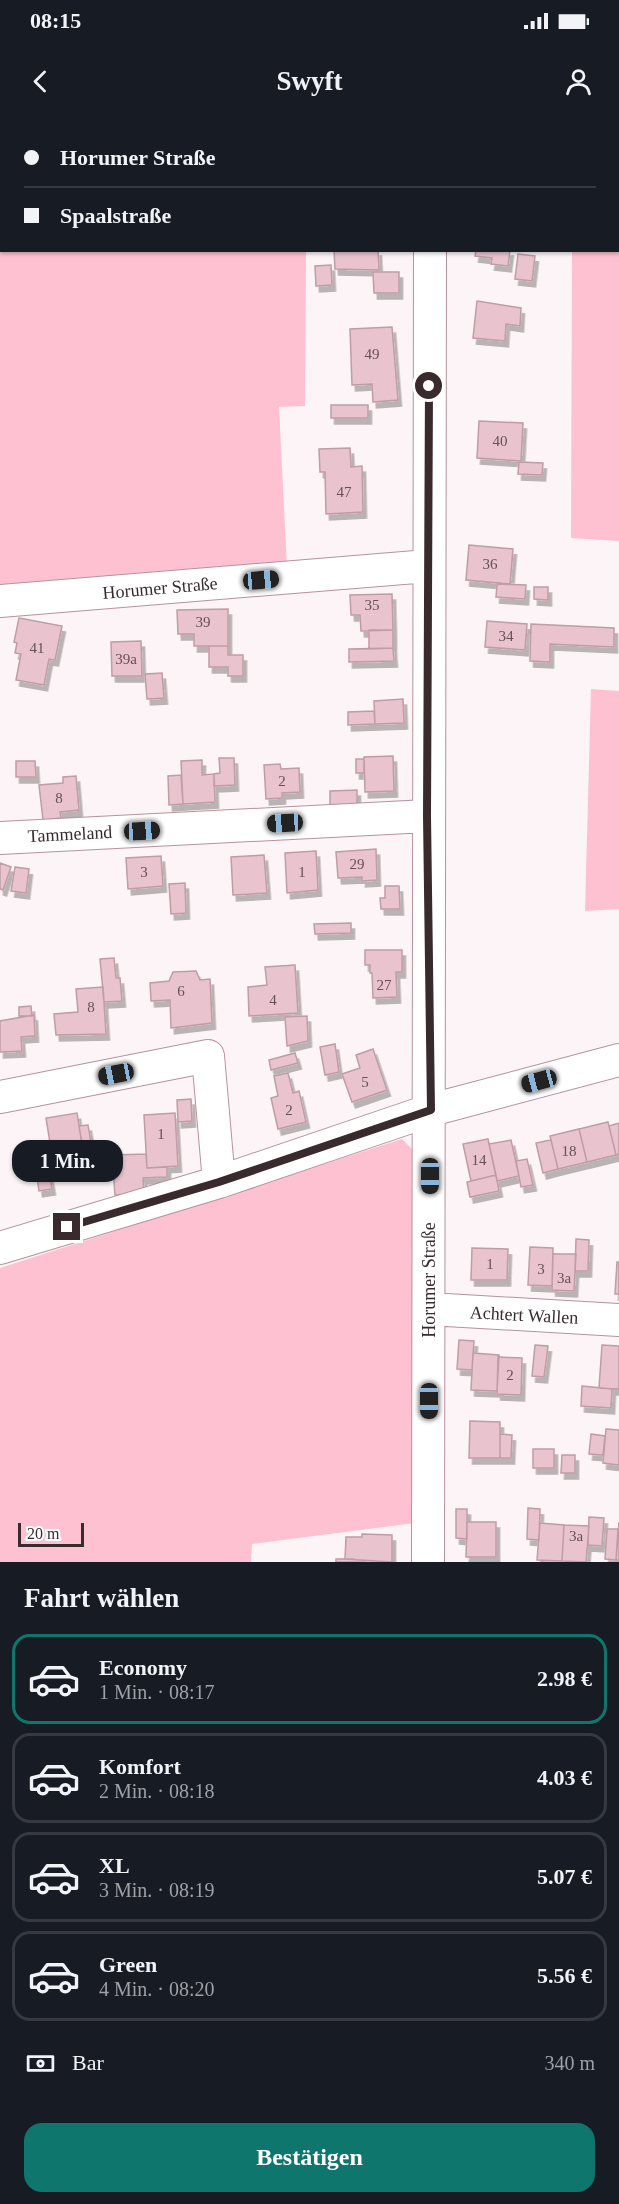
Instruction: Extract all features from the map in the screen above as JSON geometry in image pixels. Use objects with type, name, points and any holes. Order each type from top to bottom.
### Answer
[{"type":"street","name":"Horumer Straße","points":[[428,1562],[431,1110],[427,816],[430,252]]},
{"type":"street","name":"Horumer Straße","points":[[0,601],[428,566]]},
{"type":"street","name":"Tammeland","points":[[0,838],[427,816]]},
{"type":"street","points":[[0,1097],[208,1056],[219,1182]]},
{"type":"street","points":[[0,1248],[219,1182],[431,1110],[619,1060]]},
{"type":"street","name":"Achtert Wallen","points":[[429,1310],[619,1320]]},
{"type":"shaded area","points":[[0,252],[306,252],[305,406],[279,407],[287,568],[0,588]]},
{"type":"shaded area","points":[[572,252],[619,252],[619,541],[571,538]]},
{"type":"shaded area","points":[[591,689],[619,691],[619,909],[585,911]]},
{"type":"shaded area","points":[[402,1139],[413,1150],[415,1523],[252,1544],[251,1562],[0,1562],[0,1268]]},
{"type":"building","points":[[334,252],[378,252],[379,270],[335,269]]},
{"type":"building","points":[[476,252],[510,252],[508,266],[491,264],[492,258],[475,256]]},
{"type":"building","points":[[518,254],[535,256],[532,281],[515,279]]},
{"type":"building","points":[[331,265],[332,285],[316,286],[315,266]]},
{"type":"building","points":[[373,272],[399,272],[399,293],[374,293]]},
{"type":"building","points":[[477,301],[521,308],[520,326],[506,324],[505,341],[473,338]]},
{"type":"building","points":[[392,327],[398,400],[373,402],[372,384],[352,385],[350,329]]},
{"type":"building","points":[[331,405],[368,405],[368,418],[331,418]]},
{"type":"building","points":[[479,421],[523,423],[521,461],[477,458]]},
{"type":"building","points":[[350,448],[351,467],[362,466],[363,512],[326,514],[325,472],[320,472],[319,449]]},
{"type":"building","points":[[519,462],[543,463],[542,475],[518,474]]},
{"type":"building","points":[[469,545],[513,549],[510,584],[466,580]]},
{"type":"building","points":[[497,584],[526,585],[525,599],[496,597]]},
{"type":"building","points":[[534,587],[548,587],[548,600],[534,599]]},
{"type":"building","points":[[392,594],[393,630],[361,631],[360,615],[351,615],[350,595]]},
{"type":"building","points":[[228,609],[228,646],[194,646],[194,634],[178,634],[177,610]]},
{"type":"building","points":[[19,618],[62,626],[55,660],[49,659],[44,685],[16,680],[21,654],[15,653],[17,643],[14,642]]},
{"type":"building","points":[[487,621],[527,624],[525,650],[485,647]]},
{"type":"building","points":[[531,624],[614,628],[614,647],[550,644],[550,662],[530,661]]},
{"type":"building","points":[[369,630],[393,630],[393,648],[369,649]]},
{"type":"building","points":[[141,641],[142,676],[112,676],[111,642]]},
{"type":"building","points":[[209,646],[228,646],[228,655],[243,655],[243,676],[228,676],[228,667],[209,667]]},
{"type":"building","points":[[393,648],[394,661],[349,662],[349,649]]},
{"type":"building","points":[[162,673],[164,698],[147,699],[145,674]]},
{"type":"building","points":[[403,699],[404,723],[375,724],[374,701]]},
{"type":"building","points":[[374,711],[375,724],[348,725],[348,712]]},
{"type":"building","points":[[393,756],[394,791],[365,792],[364,757]]},
{"type":"building","points":[[219,758],[234,758],[235,785],[214,786],[214,774],[220,773]]},
{"type":"building","points":[[356,759],[364,759],[364,773],[356,773]]},
{"type":"building","points":[[202,760],[202,775],[214,774],[215,802],[183,804],[181,761]]},
{"type":"building","points":[[16,761],[35,761],[36,777],[16,777]]},
{"type":"building","points":[[280,764],[281,769],[299,768],[300,792],[282,793],[282,798],[266,799],[264,765]]},
{"type":"building","points":[[181,775],[183,804],[169,805],[168,776]]},
{"type":"building","points":[[76,776],[79,810],[60,812],[61,818],[43,820],[39,785],[63,783],[63,777]]},
{"type":"building","points":[[357,790],[357,808],[330,809],[330,791]]},
{"type":"building","points":[[376,849],[377,880],[362,881],[362,877],[338,878],[336,852]]},
{"type":"building","points":[[316,851],[318,890],[287,893],[285,853]]},
{"type":"building","points":[[264,855],[267,893],[233,895],[231,857]]},
{"type":"building","points":[[161,856],[163,886],[128,889],[126,858]]},
{"type":"building","points":[[0,863],[11,867],[3,890],[0,889]]},
{"type":"building","points":[[15,867],[29,869],[26,893],[11,891]]},
{"type":"building","points":[[185,883],[186,913],[171,914],[169,884]]},
{"type":"building","points":[[385,886],[399,886],[400,909],[381,909],[380,898],[385,898]]},
{"type":"building","points":[[351,923],[351,933],[315,934],[314,924]]},
{"type":"building","points":[[365,950],[402,950],[402,972],[396,972],[397,997],[373,998],[372,973],[370,973],[370,965],[365,965]]},
{"type":"building","points":[[114,958],[116,978],[120,978],[122,1001],[104,1002],[100,959]]},
{"type":"building","points":[[295,965],[298,1013],[249,1016],[248,987],[267,985],[265,967]]},
{"type":"building","points":[[196,971],[200,980],[210,979],[212,1023],[171,1028],[170,1000],[151,1001],[150,983],[169,981],[173,972]]},
{"type":"building","points":[[103,987],[106,1034],[56,1035],[54,1014],[78,1012],[76,989]]},
{"type":"building","points":[[31,1006],[32,1016],[19,1016],[19,1007]]},
{"type":"building","points":[[34,1015],[35,1036],[21,1037],[22,1051],[0,1052],[0,1021]]},
{"type":"building","points":[[307,1016],[308,1041],[287,1046],[285,1017]]},
{"type":"building","points":[[335,1044],[339,1072],[325,1075],[320,1047]]},
{"type":"building","points":[[373,1049],[387,1090],[352,1102],[342,1074],[360,1068],[356,1055]]},
{"type":"building","points":[[295,1053],[298,1063],[271,1070],[269,1060]]},
{"type":"building","points":[[288,1073],[293,1093],[299,1091],[306,1122],[278,1129],[271,1098],[278,1096],[274,1076]]},
{"type":"building","points":[[191,1099],[192,1121],[178,1122],[177,1100]]},
{"type":"building","points":[[77,1113],[83,1150],[52,1155],[46,1118]]},
{"type":"building","points":[[175,1113],[178,1166],[147,1168],[144,1115]]},
{"type":"building","points":[[608,1122],[616,1155],[587,1162],[579,1129]]},
{"type":"building","points":[[619,1123],[619,1154],[616,1155],[609,1126]]},
{"type":"building","points":[[88,1125],[91,1143],[82,1145],[79,1126]]},
{"type":"building","points":[[579,1129],[587,1162],[558,1169],[550,1136]]},
{"type":"building","points":[[488,1139],[496,1175],[471,1181],[463,1144]]},
{"type":"building","points":[[511,1140],[519,1176],[497,1181],[489,1144]]},
{"type":"building","points":[[551,1140],[558,1169],[543,1173],[536,1143]]},
{"type":"building","points":[[146,1154],[147,1168],[167,1167],[167,1177],[143,1178],[144,1194],[115,1195],[112,1155]]},
{"type":"building","points":[[46,1155],[52,1189],[39,1191],[34,1157]]},
{"type":"building","points":[[527,1159],[533,1185],[521,1187],[516,1161]]},
{"type":"building","points":[[496,1175],[499,1191],[470,1197],[467,1182]]},
{"type":"building","points":[[576,1239],[589,1240],[588,1271],[575,1271]]},
{"type":"building","points":[[530,1247],[553,1248],[552,1286],[528,1285]]},
{"type":"building","points":[[472,1248],[508,1249],[507,1280],[471,1280]]},
{"type":"building","points":[[553,1254],[576,1254],[574,1291],[552,1290]]},
{"type":"building","points":[[617,1262],[619,1262],[619,1294],[615,1294]]},
{"type":"building","points":[[459,1340],[474,1341],[472,1370],[457,1369]]},
{"type":"building","points":[[535,1345],[548,1346],[544,1377],[532,1376]]},
{"type":"building","points":[[602,1345],[619,1346],[619,1389],[599,1388]]},
{"type":"building","points":[[473,1353],[499,1355],[497,1391],[471,1390]]},
{"type":"building","points":[[498,1357],[522,1358],[521,1395],[497,1394]]},
{"type":"building","points":[[582,1386],[612,1389],[611,1408],[581,1406]]},
{"type":"building","points":[[470,1421],[500,1422],[500,1458],[469,1458]]},
{"type":"building","points":[[606,1429],[619,1430],[619,1465],[603,1463]]},
{"type":"building","points":[[500,1434],[512,1435],[511,1458],[500,1458]]},
{"type":"building","points":[[591,1434],[605,1436],[603,1455],[589,1454]]},
{"type":"building","points":[[533,1449],[554,1449],[554,1468],[533,1468]]},
{"type":"building","points":[[562,1455],[575,1455],[575,1473],[561,1473]]},
{"type":"building","points":[[528,1508],[540,1509],[539,1540],[527,1539]]},
{"type":"building","points":[[456,1509],[467,1509],[467,1539],[456,1538]]},
{"type":"building","points":[[589,1517],[604,1518],[602,1546],[588,1545]]},
{"type":"building","points":[[467,1522],[496,1522],[496,1557],[466,1557]]},
{"type":"building","points":[[619,1522],[619,1560],[616,1560]]},
{"type":"building","points":[[540,1523],[564,1525],[562,1561],[537,1560]]},
{"type":"building","points":[[564,1525],[589,1526],[586,1562],[562,1561]]},
{"type":"building","points":[[607,1529],[618,1529],[616,1560],[605,1559]]},
{"type":"building","points":[[362,1534],[392,1535],[392,1562],[345,1559],[346,1537],[362,1537]]},
{"type":"building","points":[[336,1559],[354,1559],[355,1562],[336,1562]]},
{"type":"route","points":[[67,1227],[219,1182],[431,1110],[427,816],[429,386]]}]
